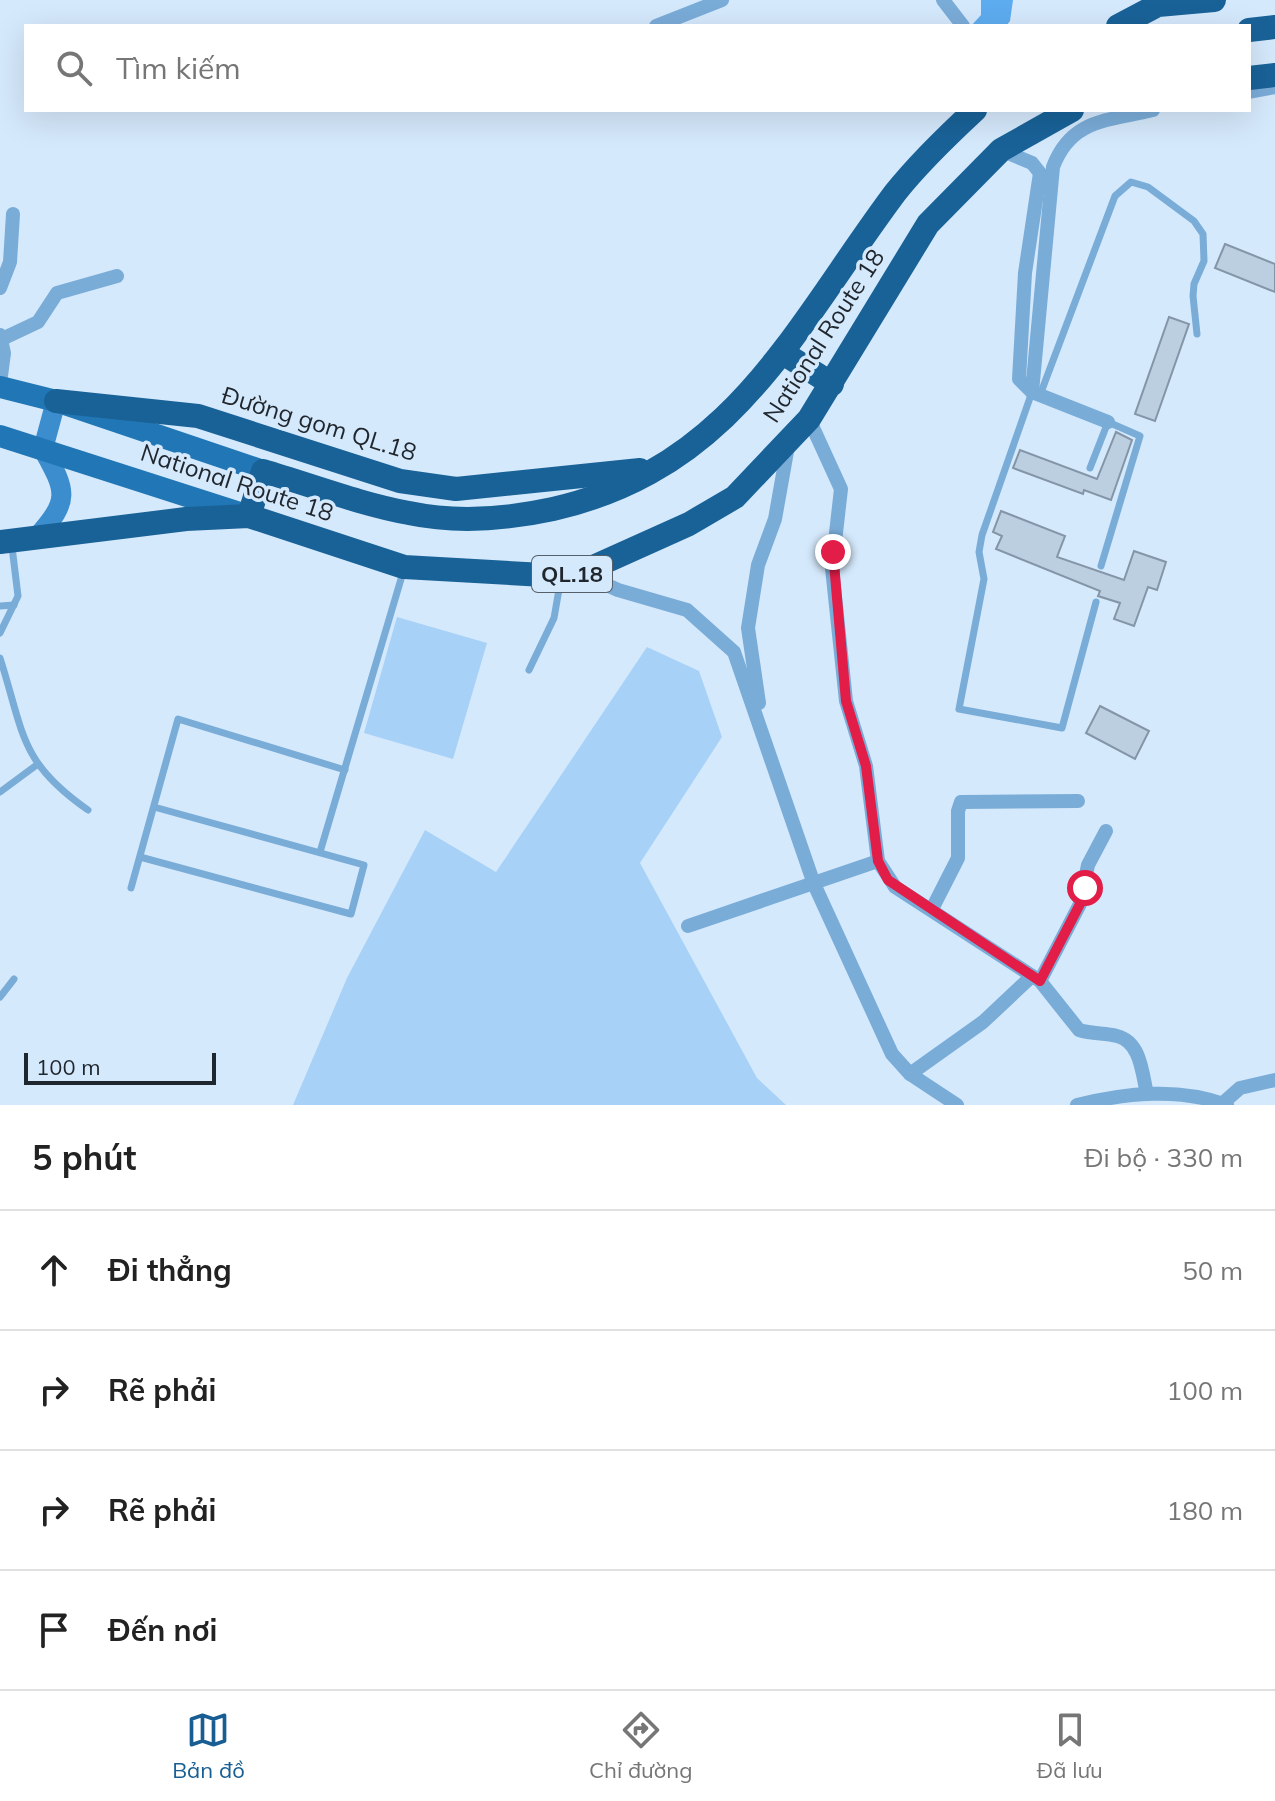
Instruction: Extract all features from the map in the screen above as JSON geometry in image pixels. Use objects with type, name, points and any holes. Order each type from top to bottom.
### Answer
[{"type":"highway","points":[[1122,24],[1158,5],[1214,0]]},
{"type":"highway","points":[[1251,30],[1275,27]]},
{"type":"highway","points":[[1251,78],[1275,75]]},
{"type":"highway","name":"National Route 18","points":[[263,471],[408,513],[469,519],[535,513],[588,501],[662,468],[725,419],[783,353],[898,190],[973,112]]},
{"type":"highway","name":"National Route 18","points":[[249,516],[404,567],[570,574],[689,524],[735,497],[809,419],[928,224],[1001,150],[1068,112]]},
{"type":"highway","points":[[783,353],[832,384]]},
{"type":"highway","name":"Đường gom QL.18","points":[[56,401],[198,416],[400,481],[456,489],[662,468]]},
{"type":"highway","points":[[6,541],[249,516],[263,471]]},
{"type":"main road","name":"National Route 18","points":[[0,385],[263,471]]},
{"type":"main road","points":[[37,537],[60,507],[63,495],[63,485],[43,449],[56,401]]},
{"type":"main road","name":"National Route 18","points":[[0,436],[249,516]]},
{"type":"street","points":[[661,24],[722,0]]},
{"type":"street","points":[[943,0],[961,24]]},
{"type":"street","points":[[1251,92],[1275,87]]},
{"type":"street","points":[[1036,394],[1053,167],[1059,151],[1068,137],[1083,128],[1145,112]]},
{"type":"street","points":[[1001,150],[1032,163],[1040,173],[1025,273],[1019,379],[1036,394],[1108,422]]},
{"type":"street","points":[[0,288],[10,262],[13,214]]},
{"type":"street","points":[[0,385],[1,337],[38,322],[57,293],[117,276]]},
{"type":"street","points":[[809,419],[841,489],[832,568],[846,701],[866,766],[878,861],[895,887],[1036,978],[1079,1030],[1114,1035],[1130,1042],[1136,1048],[1149,1098]]},
{"type":"street","points":[[762,727],[748,628],[758,565],[775,519],[788,444]]},
{"type":"street","points":[[570,574],[687,610],[734,652],[814,884],[892,1054],[910,1074],[957,1105]]},
{"type":"street","points":[[932,909],[958,858],[958,811],[961,802],[1078,801]]},
{"type":"street","points":[[910,1074],[983,1022],[1036,978],[1080,904],[1088,865],[1106,831]]},
{"type":"street","points":[[688,926],[878,861]]},
{"type":"street","points":[[1077,1105],[1113,1096],[1149,1098],[1190,1095],[1225,1104],[1240,1088],[1275,1080]]},
{"type":"lane","points":[[1096,602],[1062,728],[959,709],[984,579],[979,552],[982,535],[1115,196],[1131,182],[1148,187],[1194,221],[1203,234],[1204,261],[1193,296],[1197,334]]},
{"type":"lane","points":[[1090,468],[1108,422],[1139,434],[1101,566]]},
{"type":"lane","points":[[0,633],[18,596],[6,541]]},
{"type":"lane","points":[[320,852],[404,567]]},
{"type":"lane","points":[[529,670],[554,618],[570,574]]},
{"type":"lane","points":[[0,606],[14,605]]},
{"type":"lane","points":[[0,658],[27,750],[48,779],[88,810]]},
{"type":"lane","points":[[131,888],[178,719],[345,770]]},
{"type":"lane","points":[[0,792],[38,764]]},
{"type":"lane","points":[[140,857],[351,914],[364,865],[154,807]]},
{"type":"lane","points":[[0,997],[14,979]]},
{"type":"shaded area","points":[[397,617],[487,643],[453,759],[364,733]]},
{"type":"shaded area","points":[[647,647],[699,671],[722,737],[640,863],[757,1078],[786,1105],[293,1105],[347,978],[425,830],[496,872]]},
{"type":"water","points":[[981,0],[1013,0],[1008,24],[973,24],[981,15]]},
{"type":"building","points":[[1225,244],[1275,264],[1275,292],[1215,268]]},
{"type":"building","points":[[1169,317],[1189,324],[1155,421],[1135,414]]},
{"type":"building","points":[[1116,432],[1132,440],[1111,500],[1084,490],[1083,494],[1013,468],[1020,450],[1097,479]]},
{"type":"building","points":[[1001,511],[1065,536],[1057,557],[1124,580],[1134,551],[1166,562],[1157,590],[1148,587],[1134,626],[1114,619],[1120,603],[1098,596],[1100,591],[996,549],[1002,536],[993,532]]},
{"type":"building","points":[[1100,706],[1149,731],[1135,759],[1086,733]]},
{"type":"route","points":[[833,552],[846,701],[866,766],[878,861],[888,880],[1040,981],[1080,904],[1085,888]]}]
